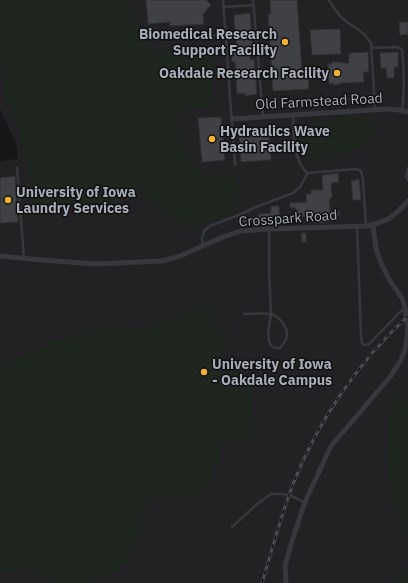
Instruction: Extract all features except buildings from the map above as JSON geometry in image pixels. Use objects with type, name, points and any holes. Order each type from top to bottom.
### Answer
[{"type":"street","name":"Old Farmstead Road","points":[[232,119],[387,109],[405,112]]},
{"type":"street","name":"Crosspark Road","points":[[0,256],[96,264],[155,262],[176,258],[223,237],[241,231],[373,225],[386,221],[396,214],[408,201]]},
{"type":"street","points":[[286,583],[286,565],[305,502],[331,446],[390,377],[401,360],[407,338],[408,328],[402,298],[390,281],[381,264],[376,249],[373,225]]},
{"type":"lane","points":[[223,0],[235,165]]},
{"type":"lane","points":[[254,0],[263,117]]},
{"type":"lane","points":[[329,0],[340,16],[364,34],[371,43],[375,110]]},
{"type":"lane","points":[[224,7],[254,5]]},
{"type":"lane","points":[[188,38],[226,35]]},
{"type":"lane","points":[[371,48],[396,47],[402,49],[404,64],[405,112]]},
{"type":"lane","points":[[293,115],[294,143],[303,169],[307,173]]},
{"type":"lane","points":[[18,168],[24,259]]},
{"type":"lane","points":[[408,168],[406,177],[408,180]]},
{"type":"lane","points":[[307,173],[356,169],[361,171],[363,178],[366,226]]},
{"type":"lane","points":[[203,246],[202,239],[204,231],[210,226],[293,193],[300,187],[307,173]]},
{"type":"lane","points":[[357,226],[362,343],[364,345],[369,344],[405,308]]},
{"type":"lane","points":[[244,314],[271,314],[281,321],[286,328],[287,335],[285,342],[280,348],[271,346],[268,333],[271,314],[269,229]]},
{"type":"lane","points":[[232,527],[256,505],[271,494],[289,495],[305,502]]},
{"type":"shaded area","name":"University of Iowa - Oakdale Campus","points":[[0,0],[408,0],[408,583],[0,583],[0,161],[18,159],[16,143],[0,109]]},
{"type":"shaded area","points":[[0,0],[128,0],[139,34],[152,51],[189,51],[213,55],[212,84],[214,105],[190,107],[177,115],[179,139],[191,162],[208,177],[232,175],[238,187],[236,211],[213,218],[192,228],[166,215],[148,198],[141,188],[119,200],[99,208],[71,208],[51,202],[39,210],[32,208],[31,179],[20,130],[7,101],[0,53]]},
{"type":"shaded area","points":[[344,119],[376,120],[375,137],[357,150],[316,160],[304,157],[299,135],[313,123]]},
{"type":"shaded area","points":[[205,305],[216,308],[215,316],[209,323],[212,329],[227,329],[220,368],[238,368],[250,385],[254,440],[221,441],[213,478],[197,496],[147,497],[139,533],[125,563],[107,578],[79,583],[63,583],[48,580],[32,566],[0,571],[0,364],[10,363],[49,343],[108,328],[124,327],[138,331],[171,319],[189,308]]},
{"type":"shaded area","points":[[394,393],[408,405],[408,569],[406,532],[393,503],[388,465],[389,424]]},
{"type":"shaded area","points":[[408,569],[408,583],[392,583]]},
{"type":"railway","points":[[262,583],[293,484],[314,438],[327,415],[356,373],[372,353],[408,316]]},
{"type":"place","name":"Biomedical Research Support Facility","points":[[285,42]]},
{"type":"place","name":"Oakdale Research Facility","points":[[337,73]]},
{"type":"place","name":"Hydraulics Wave Basin Facility","points":[[212,139]]},
{"type":"place","name":"University of Iowa Laundry Services","points":[[8,200]]},
{"type":"place","name":"University of Iowa - Oakdale Campus","points":[[204,372]]}]
